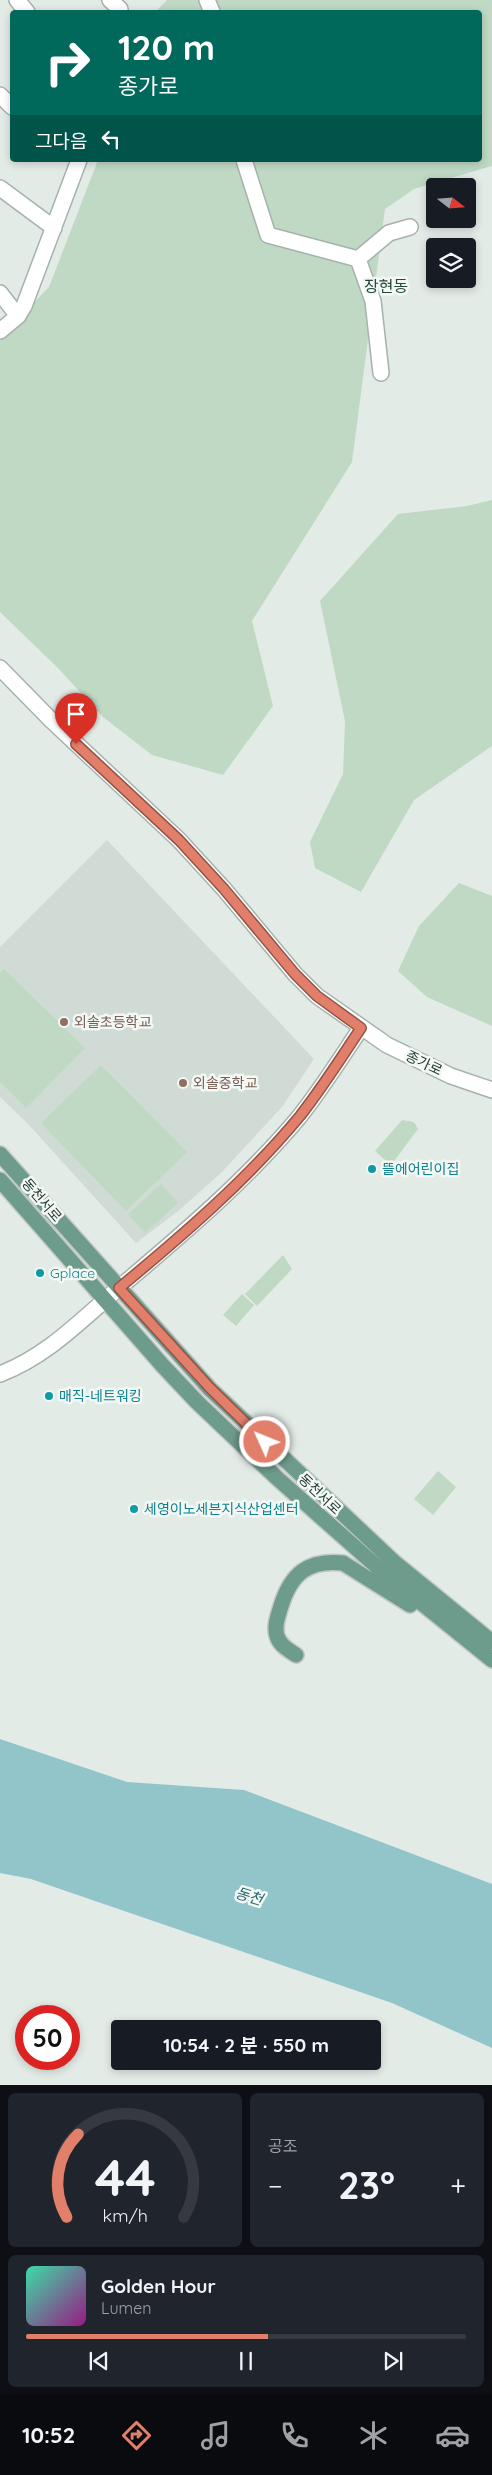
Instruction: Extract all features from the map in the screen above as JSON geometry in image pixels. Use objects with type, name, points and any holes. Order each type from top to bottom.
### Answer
[{"type":"main road","name":"동천서로","points":[[0,1154],[210,1388],[292,1468],[394,1562],[492,1642]]},
{"type":"main road","name":"동천서로","points":[[0,1180],[196,1402],[277,1478],[383,1572],[491,1660]]},
{"type":"main road","points":[[296,1655],[283,1646],[277,1637],[276,1622],[286,1590],[294,1577],[305,1569],[331,1561],[343,1563],[354,1568],[491,1660]]},
{"type":"main road","points":[[463,1619],[492,1636]]},
{"type":"street","points":[[16,0],[25,10]]},
{"type":"street","points":[[110,0],[120,10]]},
{"type":"street","points":[[0,96],[10,105]]},
{"type":"street","points":[[0,332],[18,316],[24,306],[77,162]]},
{"type":"street","points":[[245,162],[268,235],[358,259]]},
{"type":"street","points":[[0,188],[54,228]]},
{"type":"street","points":[[358,259],[389,233],[410,227]]},
{"type":"street","points":[[358,259],[373,300],[381,373]]},
{"type":"street","points":[[0,293],[18,316]]},
{"type":"street","name":"종가로","points":[[0,668],[58,726],[179,840],[224,889],[290,968],[317,996],[361,1028],[414,1060],[492,1090]]},
{"type":"street","points":[[0,1374],[22,1366],[40,1355],[207,1213],[267,1153],[301,1115],[361,1028]]},
{"type":"shaded area","points":[[107,840],[314,1059],[282,1107],[221,1173],[177,1212],[136,1243],[28,1124],[0,1097],[0,947]]},
{"type":"green space","points":[[167,0],[492,0],[492,166],[451,178],[426,178],[426,185],[414,189],[385,209],[352,462],[252,621],[273,706],[223,775],[152,755],[103,717],[58,668],[0,612],[0,338],[49,287],[97,162],[482,162],[482,10],[157,10]]},
{"type":"green space","points":[[492,500],[492,746],[414,800],[361,892],[315,868],[310,842],[343,774],[345,721],[320,601],[398,514],[467,506]]},
{"type":"green space","points":[[459,883],[492,896],[492,1026],[427,997],[398,971],[419,926]]},
{"type":"green space","points":[[4,969],[85,1048],[26,1108],[0,1082],[0,973]]},
{"type":"green space","points":[[101,1065],[187,1152],[126,1211],[41,1123]]},
{"type":"green space","points":[[402,1120],[414,1122],[418,1129],[391,1165],[375,1151]]},
{"type":"green space","points":[[161,1184],[178,1203],[145,1233],[128,1214]]},
{"type":"green space","points":[[283,1255],[292,1269],[257,1306],[245,1294]]},
{"type":"green space","points":[[242,1294],[254,1305],[236,1326],[223,1315]]},
{"type":"green space","points":[[438,1471],[456,1487],[433,1515],[414,1499]]},
{"type":"water","name":"동천","points":[[0,1739],[127,1782],[244,1790],[492,1884],[492,2048],[392,2003],[31,1879],[0,1873]]},
{"type":"place","name":"외솔초등학교","points":[[64,1022]]},
{"type":"place","name":"외솔중학교","points":[[183,1083]]},
{"type":"place","name":"뜰에어린이집","points":[[372,1169]]},
{"type":"place","name":"Gplace","points":[[40,1273]]},
{"type":"place","name":"매직-네트워킹","points":[[49,1396]]},
{"type":"place","name":"세영이노세븐지식산업센터","points":[[134,1509]]},
{"type":"district","name":"장현동","points":[[386,286]]},
{"type":"route","points":[[76,744],[179,840],[224,889],[273,950],[317,996],[361,1028],[301,1115],[267,1153],[207,1213],[119,1288],[178,1355],[265,1442]]}]
